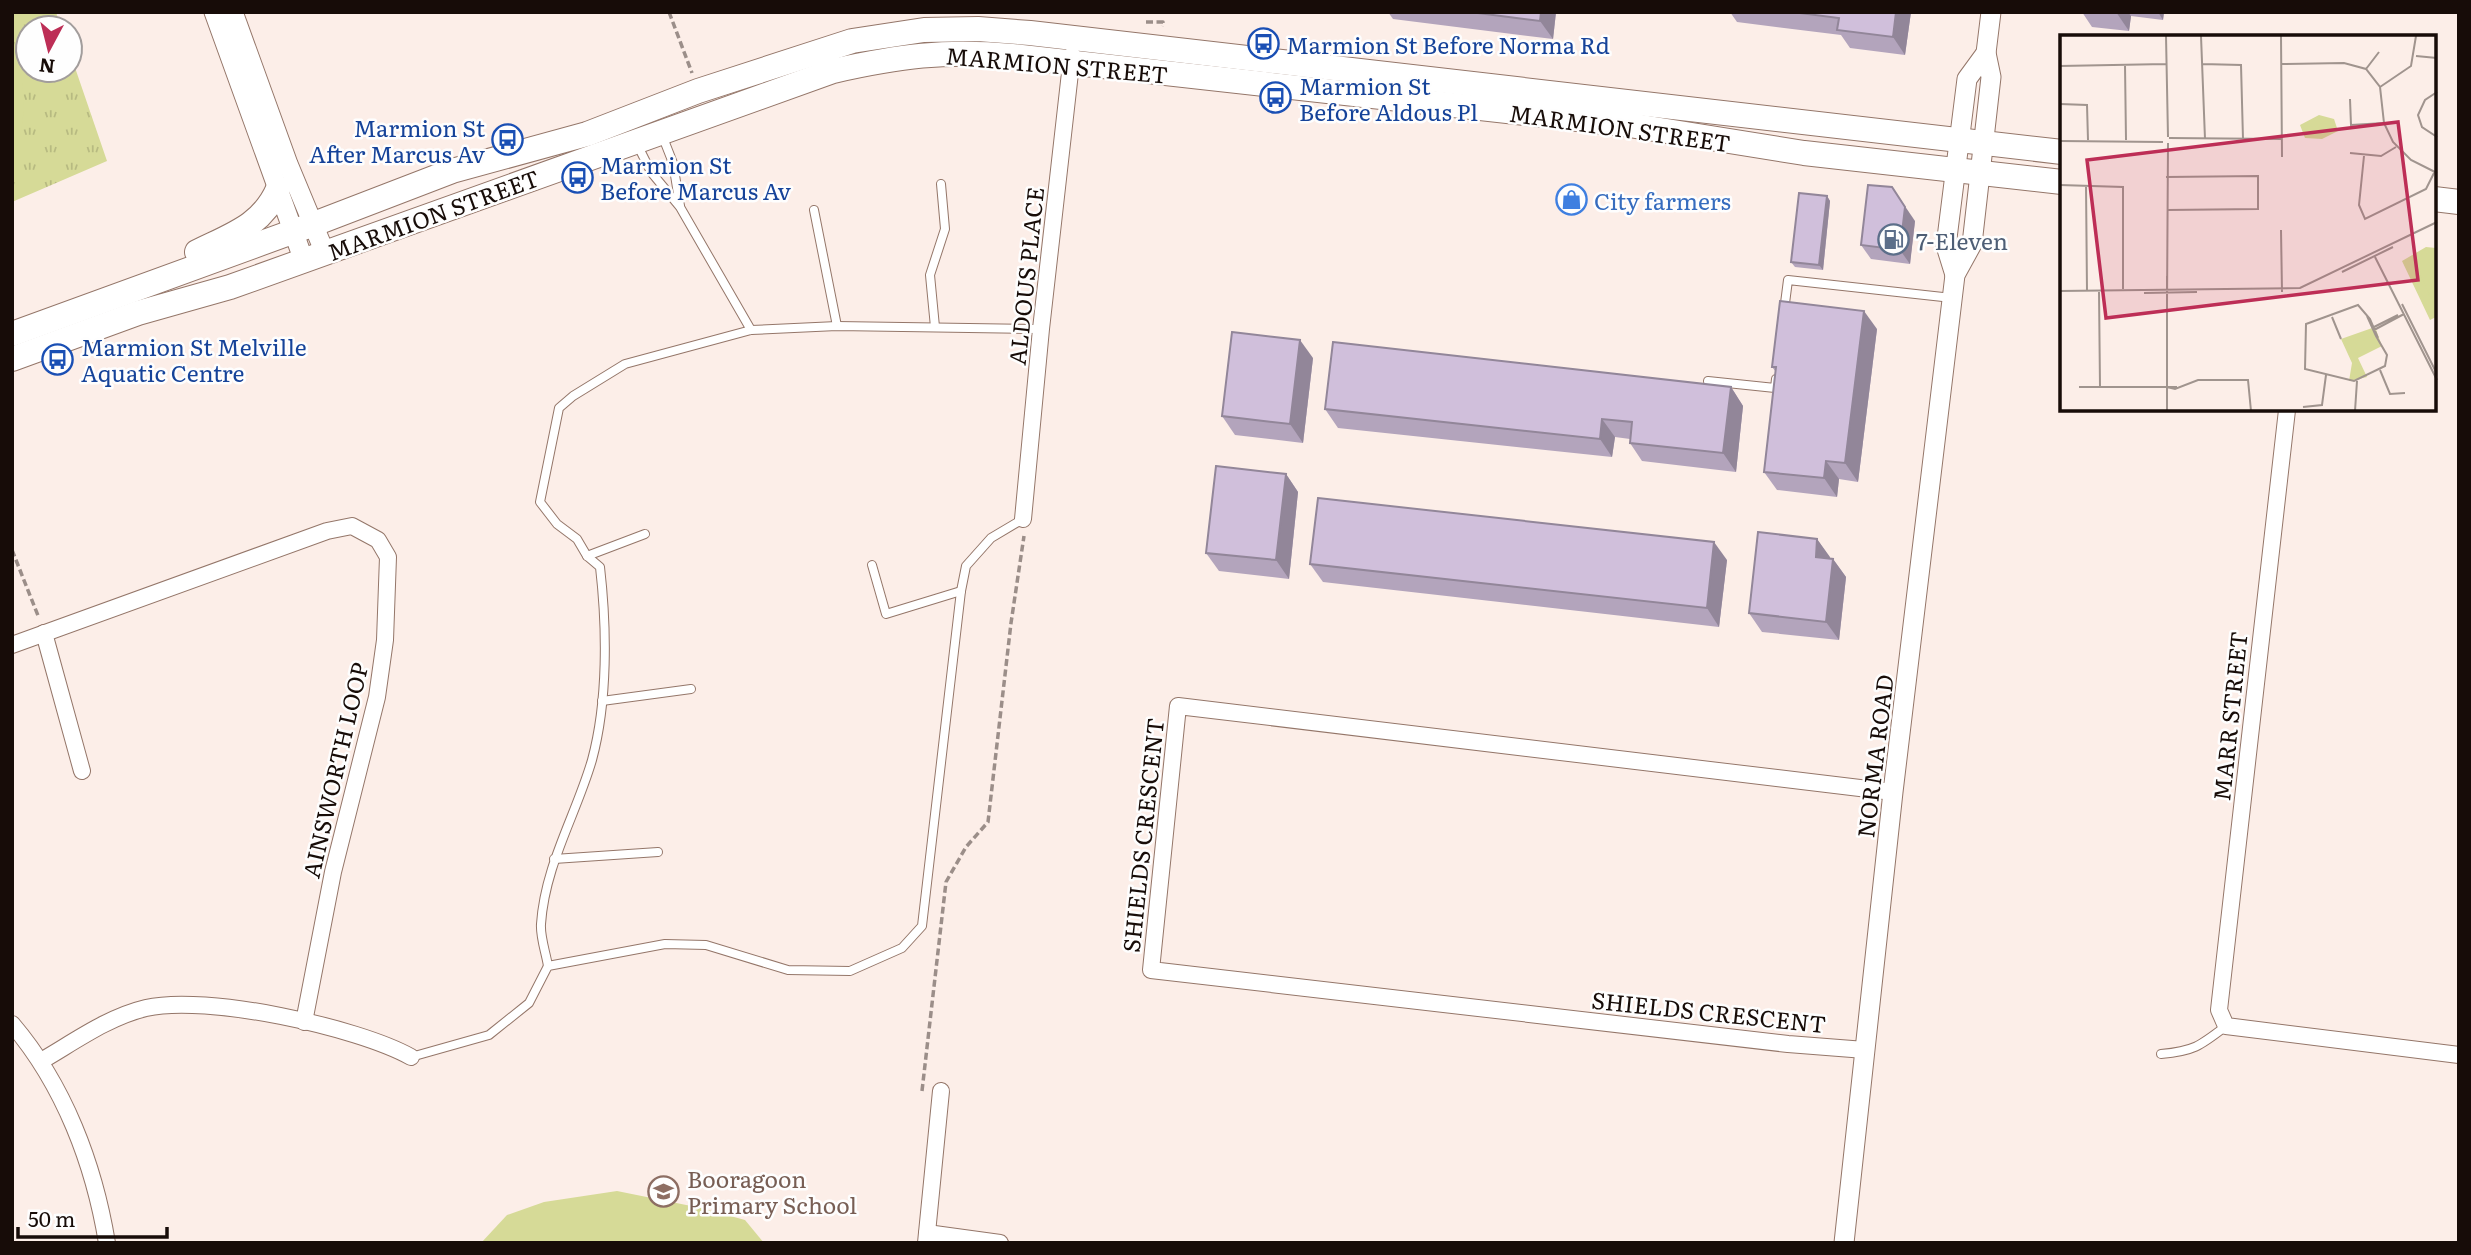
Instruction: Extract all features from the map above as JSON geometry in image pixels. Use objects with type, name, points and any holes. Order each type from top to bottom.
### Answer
[{"type":"main road","name":"MARMION STREET","points":[[12,359],[138,313],[230,287],[636,141],[656,121],[698,91],[852,41],[888,34],[978,29],[1073,37],[2060,152]]},
{"type":"main road","name":"MARMION STREET","points":[[12,334],[453,171],[587,134],[626,118],[656,121],[833,71],[926,54],[967,52],[1623,124],[1804,153],[1980,175],[2060,182]]},
{"type":"main road","points":[[110,298],[254,223],[273,201],[278,189]]},
{"type":"main road","points":[[2436,199],[2459,202]]},
{"type":"main road","points":[[2436,215],[2459,218]]},
{"type":"street","points":[[214,12],[278,189],[303,228]]},
{"type":"street","points":[[233,12],[288,164],[303,228],[314,257]]},
{"type":"street","name":"NORMA ROAD","points":[[1844,1243],[1893,792],[1952,298],[1955,275],[1972,244],[1980,175],[1971,140],[1967,79],[1986,53],[1991,12]]},
{"type":"street","name":"ALDOUS PLACE","points":[[1023,519],[1073,37]]},
{"type":"street","name":"NORMA ROAD","points":[[1955,275],[1946,246],[1955,171],[1971,140]]},
{"type":"street","name":"MARR STREET","points":[[2226,1026],[2219,1010],[2287,411]]},
{"type":"street","name":"AINSWORTH LOOP","points":[[12,645],[327,531],[352,526],[378,540],[388,557],[385,640],[379,686],[333,872],[304,1021]]},
{"type":"street","points":[[44,633],[82,771]]},
{"type":"street","name":"SHIELDS CRESCENT","points":[[1866,1050],[1788,1044],[1151,970],[1178,706],[1893,792]]},
{"type":"street","points":[[41,1061],[124,1014],[167,1005],[205,1006],[304,1021],[376,1041],[411,1057]]},
{"type":"street","points":[[12,1024],[41,1061],[62,1101],[88,1163],[107,1243]]},
{"type":"street","points":[[2226,1026],[2459,1055]]},
{"type":"street","points":[[941,1091],[926,1238],[1000,1243]]},
{"type":"lane","points":[[626,118],[651,172],[680,207],[751,330]]},
{"type":"lane","points":[[656,121],[673,163],[680,207]]},
{"type":"lane","points":[[935,327],[930,275],[945,229],[940,184]]},
{"type":"lane","points":[[814,210],[837,326]]},
{"type":"lane","points":[[1783,320],[1788,280],[1952,298]]},
{"type":"lane","points":[[411,1057],[489,1035],[529,1003],[548,966],[540,926],[554,859],[592,759],[602,701],[605,615],[600,567],[587,556],[576,539],[557,524],[540,502],[559,408],[573,396],[625,364],[751,330],[837,326],[1041,328]]},
{"type":"lane","points":[[1708,381],[1775,388],[1776,375]]},
{"type":"lane","points":[[548,966],[665,944],[706,945],[788,970],[850,971],[902,948],[922,926],[966,566],[991,538],[1023,519]]},
{"type":"lane","points":[[587,556],[645,534]]},
{"type":"lane","points":[[872,565],[886,614],[961,591]]},
{"type":"lane","points":[[602,701],[691,688]]},
{"type":"lane","points":[[554,859],[658,852]]},
{"type":"lane","points":[[2161,1054],[2190,1051],[2226,1026]]},
{"type":"path","points":[[669,12],[693,75]]},
{"type":"path","points":[[922,1097],[921,1085],[946,882],[966,848],[988,822],[1011,623],[1025,531],[1023,519]]},
{"type":"path","points":[[12,550],[44,633]]},
{"type":"green space","points":[[12,12],[56,12],[14,14],[14,84],[81,84],[107,161],[12,202]]},
{"type":"green space","points":[[12,44],[14,84],[22,84],[24,103],[21,132],[12,161]]},
{"type":"green space","points":[[617,1191],[745,1220],[764,1243],[481,1243],[507,1215],[544,1202]]},
{"type":"building","points":[[1470,12],[1541,12],[1540,21]]},
{"type":"building","points":[[1792,12],[1896,12],[1893,37],[1837,30],[1839,18]]},
{"type":"building","name":"7-Eleven","points":[[1868,185],[1892,187],[1905,207],[1900,250],[1861,245]]},
{"type":"building","points":[[1799,193],[1827,196],[1819,265],[1791,262]]},
{"type":"building","points":[[1780,301],[1864,311],[1845,463],[1826,461],[1824,478],[1764,472],[1776,367],[1772,367]]},
{"type":"building","points":[[1232,332],[1300,340],[1290,424],[1222,416]]},
{"type":"building","points":[[1333,342],[1731,387],[1723,453],[1630,443],[1632,422],[1602,419],[1600,439],[1325,409]]},
{"type":"building","points":[[1216,466],[1286,474],[1276,560],[1206,553]]},
{"type":"building","points":[[1318,498],[1714,542],[1707,608],[1310,564]]},
{"type":"building","points":[[1758,532],[1817,539],[1816,557],[1833,559],[1826,622],[1749,613]]},
{"type":"place","name":"Marmion St Before Norma Rd","points":[[1263,44]]},
{"type":"place","name":"Marmion St Before Aldous Pl","points":[[1276,98]]},
{"type":"place","name":"Marmion St After Marcus Av","points":[[508,140]]},
{"type":"place","name":"Marmion St Before Marcus Av","points":[[577,177]]},
{"type":"place","name":"City farmers","points":[[1571,200]]},
{"type":"place","name":"7-Eleven","points":[[1893,240]]},
{"type":"place","name":"Marmion St Melville Aquatic Centre","points":[[58,359]]},
{"type":"place","name":"Booragoon Primary School","points":[[664,1191]]}]
